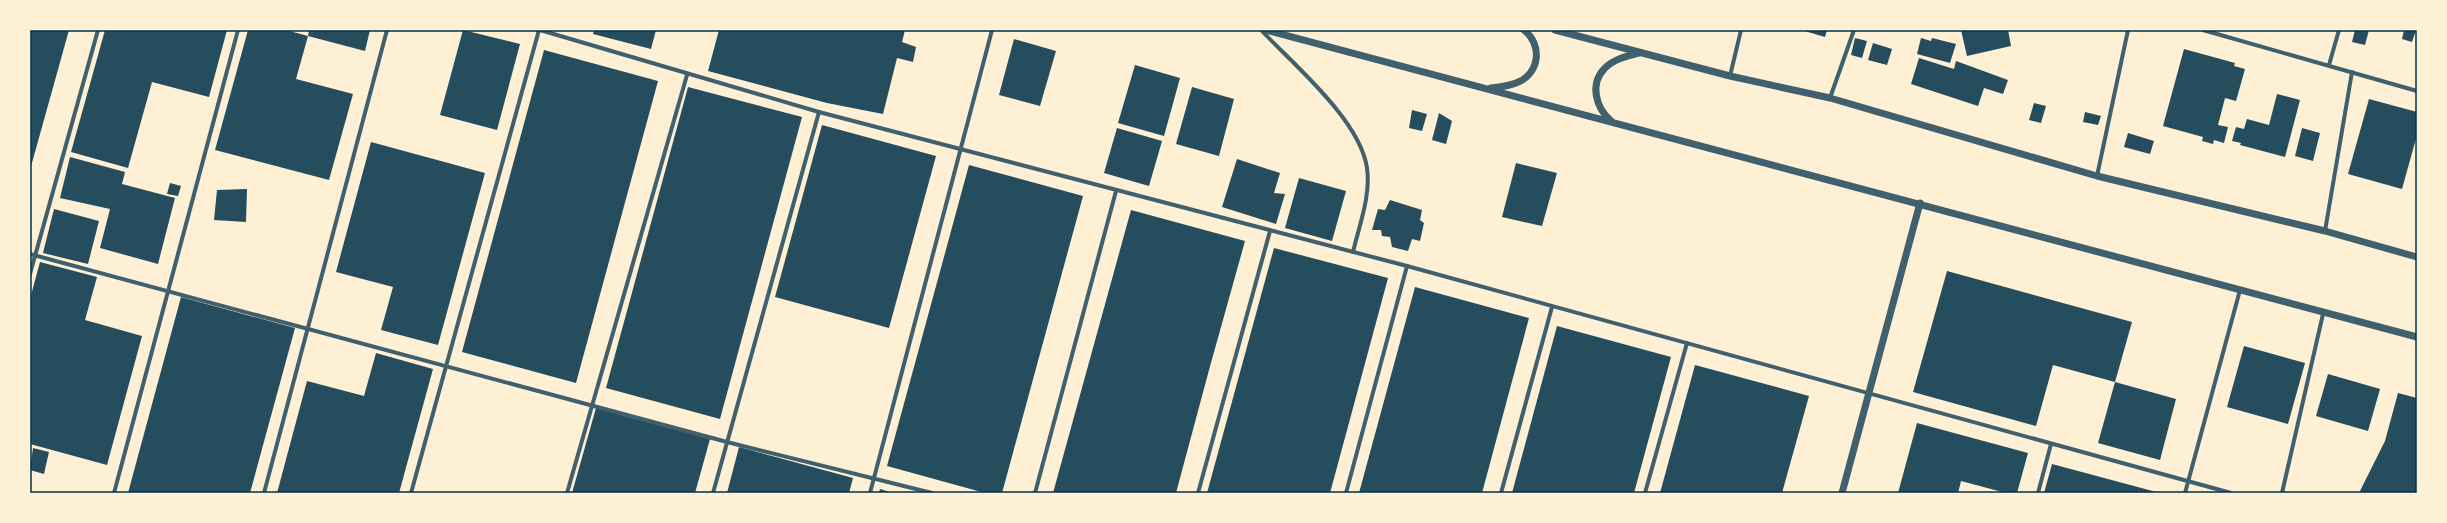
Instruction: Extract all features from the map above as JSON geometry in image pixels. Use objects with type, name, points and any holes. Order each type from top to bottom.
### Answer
[{"type":"street","points":[[30,274],[98,30]]},
{"type":"street","points":[[114,493],[238,30]]},
{"type":"street","points":[[264,493],[387,30]]},
{"type":"street","points":[[411,493],[539,30],[687,75],[819,112],[962,148],[1270,232],[1407,266],[2231,493]]},
{"type":"street","points":[[870,493],[992,30]]},
{"type":"street","points":[[1261,30],[1337,110],[1354,132],[1362,149],[1367,169],[1367,187],[1353,252]]},
{"type":"street","points":[[1266,30],[1920,203],[2323,314],[2417,337]]},
{"type":"street","points":[[1487,88],[1517,83],[1531,72],[1537,55],[1536,44],[1524,30]]},
{"type":"street","points":[[1555,30],[1730,76],[1830,98],[2097,176],[2325,231],[2417,257]]},
{"type":"street","points":[[1730,76],[1741,30]]},
{"type":"street","points":[[1830,98],[1854,30]]},
{"type":"street","points":[[2097,176],[2128,30]]},
{"type":"street","points":[[2203,30],[2417,91]]},
{"type":"street","points":[[2329,65],[2339,30]]},
{"type":"street","points":[[1614,123],[1605,116],[1598,103],[1598,81],[1605,68],[1618,59],[1639,53]]},
{"type":"street","points":[[2325,231],[2352,72]]},
{"type":"street","points":[[567,493],[590,405],[687,75]]},
{"type":"street","points":[[713,493],[819,112]]},
{"type":"street","points":[[1035,493],[1116,191]]},
{"type":"street","points":[[1842,493],[1920,203]]},
{"type":"street","points":[[1198,493],[1270,232]]},
{"type":"street","points":[[30,254],[728,442],[932,493]]},
{"type":"street","points":[[1346,493],[1407,266]]},
{"type":"street","points":[[2184,493],[2240,290]]},
{"type":"street","points":[[1501,493],[1552,307]]},
{"type":"street","points":[[2282,493],[2323,314]]},
{"type":"street","points":[[1645,493],[1687,343]]},
{"type":"street","points":[[2038,493],[2051,444]]},
{"type":"building","points":[[30,30],[69,30],[30,170]]},
{"type":"building","points":[[105,30],[227,30],[209,97],[152,82],[128,168],[71,152]]},
{"type":"building","points":[[248,30],[286,30],[308,36],[296,79],[353,94],[329,180],[215,150]]},
{"type":"building","points":[[309,30],[370,30],[365,51],[308,36]]},
{"type":"building","points":[[463,30],[520,44],[497,130],[440,115]]},
{"type":"building","points":[[594,30],[656,30],[651,49],[593,34]]},
{"type":"building","points":[[719,30],[905,30],[902,42],[916,47],[913,62],[897,58],[883,114],[827,103],[708,71]]},
{"type":"building","points":[[1801,30],[1827,30],[1825,37]]},
{"type":"building","points":[[1961,30],[2008,30],[2011,46],[1967,56]]},
{"type":"building","points":[[2355,30],[2369,30],[2365,45],[2352,42]]},
{"type":"building","points":[[2404,30],[2416,30],[2412,42],[2402,39]]},
{"type":"building","points":[[1855,38],[1867,41],[1862,58],[1851,55]]},
{"type":"building","points":[[1921,38],[1931,41],[1932,38],[1956,44],[1950,63],[1917,54]]},
{"type":"building","points":[[1014,39],[1056,51],[1040,106],[999,95]]},
{"type":"building","points":[[1873,43],[1892,49],[1887,65],[1868,60]]},
{"type":"building","points":[[2184,49],[2235,63],[2234,66],[2245,69],[2236,101],[2225,98],[2218,125],[2228,127],[2224,143],[2214,140],[2213,144],[2202,141],[2203,137],[2163,126]]},
{"type":"building","points":[[544,50],[658,81],[576,383],[462,352]]},
{"type":"building","points":[[1919,58],[1954,69],[1956,61],[2008,80],[2003,94],[1984,88],[1978,106],[1911,84]]},
{"type":"building","points":[[1135,65],[1180,78],[1164,136],[1118,123]]},
{"type":"building","points":[[688,87],[802,117],[720,419],[606,388]]},
{"type":"building","points":[[1192,87],[1234,99],[1219,156],[1176,144]]},
{"type":"building","points":[[2277,94],[2300,100],[2285,157],[2240,145],[2241,143],[2232,141],[2236,127],[2244,129],[2247,119],[2269,125]]},
{"type":"building","points":[[2369,99],[2417,112],[2417,135],[2402,189],[2348,174]]},
{"type":"building","points":[[2034,103],[2046,106],[2041,123],[2029,120]]},
{"type":"building","points":[[1412,110],[1427,114],[1422,131],[1409,128]]},
{"type":"building","points":[[2085,112],[2101,116],[2098,125],[2083,122]]},
{"type":"building","points":[[1439,113],[1452,121],[1446,144],[1432,140]]},
{"type":"building","points":[[822,125],[936,156],[889,328],[775,297]]},
{"type":"building","points":[[1117,128],[1162,141],[1149,186],[1104,173]]},
{"type":"building","points":[[2302,128],[2320,133],[2313,161],[2295,156]]},
{"type":"building","points":[[2128,133],[2154,141],[2150,154],[2124,147]]},
{"type":"building","points":[[371,142],[485,173],[438,345],[381,330],[393,287],[336,272]]},
{"type":"building","points":[[70,157],[125,172],[122,184],[175,198],[158,264],[100,248],[110,209],[60,198]]},
{"type":"building","points":[[1237,159],[1280,173],[1274,193],[1285,194],[1276,224],[1222,207]]},
{"type":"building","points":[[1516,163],[1557,173],[1542,226],[1502,217]]},
{"type":"building","points":[[969,165],[1083,196],[1002,493],[985,493],[887,466]]},
{"type":"building","points":[[1299,178],[1346,191],[1332,241],[1285,228]]},
{"type":"building","points":[[170,183],[181,186],[178,196],[167,194]]},
{"type":"building","points":[[247,189],[246,222],[214,220],[217,190]]},
{"type":"building","points":[[1390,200],[1422,210],[1420,220],[1424,223],[1420,241],[1412,239],[1408,251],[1392,247],[1390,237],[1382,236],[1381,230],[1372,230],[1378,209],[1385,210]]},
{"type":"building","points":[[54,209],[99,221],[88,264],[43,253]]},
{"type":"building","points":[[1131,210],[1245,241],[1176,493],[1053,493]]},
{"type":"building","points":[[1274,248],[1388,278],[1330,493],[1207,493]]},
{"type":"building","points":[[40,262],[97,277],[85,320],[142,336],[107,465],[30,444],[30,299]]},
{"type":"building","points":[[1947,271],[2132,322],[2115,382],[2053,365],[2036,426],[1913,392]]},
{"type":"building","points":[[1415,287],[1529,318],[1482,493],[1359,493]]},
{"type":"building","points":[[181,297],[295,328],[250,493],[128,493]]},
{"type":"building","points":[[1557,326],[1671,357],[1634,493],[1512,493]]},
{"type":"building","points":[[2244,346],[2305,363],[2288,424],[2227,407]]},
{"type":"building","points":[[376,353],[433,369],[399,493],[277,493],[307,381],[364,396]]},
{"type":"building","points":[[1695,365],[1809,396],[1782,493],[1660,493]]},
{"type":"building","points":[[2328,374],[2380,389],[2368,431],[2316,416]]},
{"type":"building","points":[[2115,382],[2176,399],[2160,460],[2098,443]]},
{"type":"building","points":[[2398,393],[2417,398],[2417,493],[2359,493],[2385,441]]},
{"type":"building","points":[[596,408],[710,439],[695,493],[572,493]]},
{"type":"building","points":[[1917,423],[2028,453],[2017,493],[2006,493],[1961,481],[1958,493],[1898,493]]},
{"type":"building","points":[[739,447],[853,478],[849,493],[727,493]]},
{"type":"building","points":[[33,448],[49,452],[44,474],[30,470]]},
{"type":"building","points":[[2052,464],[2160,493],[2044,493]]},
{"type":"building","points":[[880,489],[893,493],[879,493]]}]
